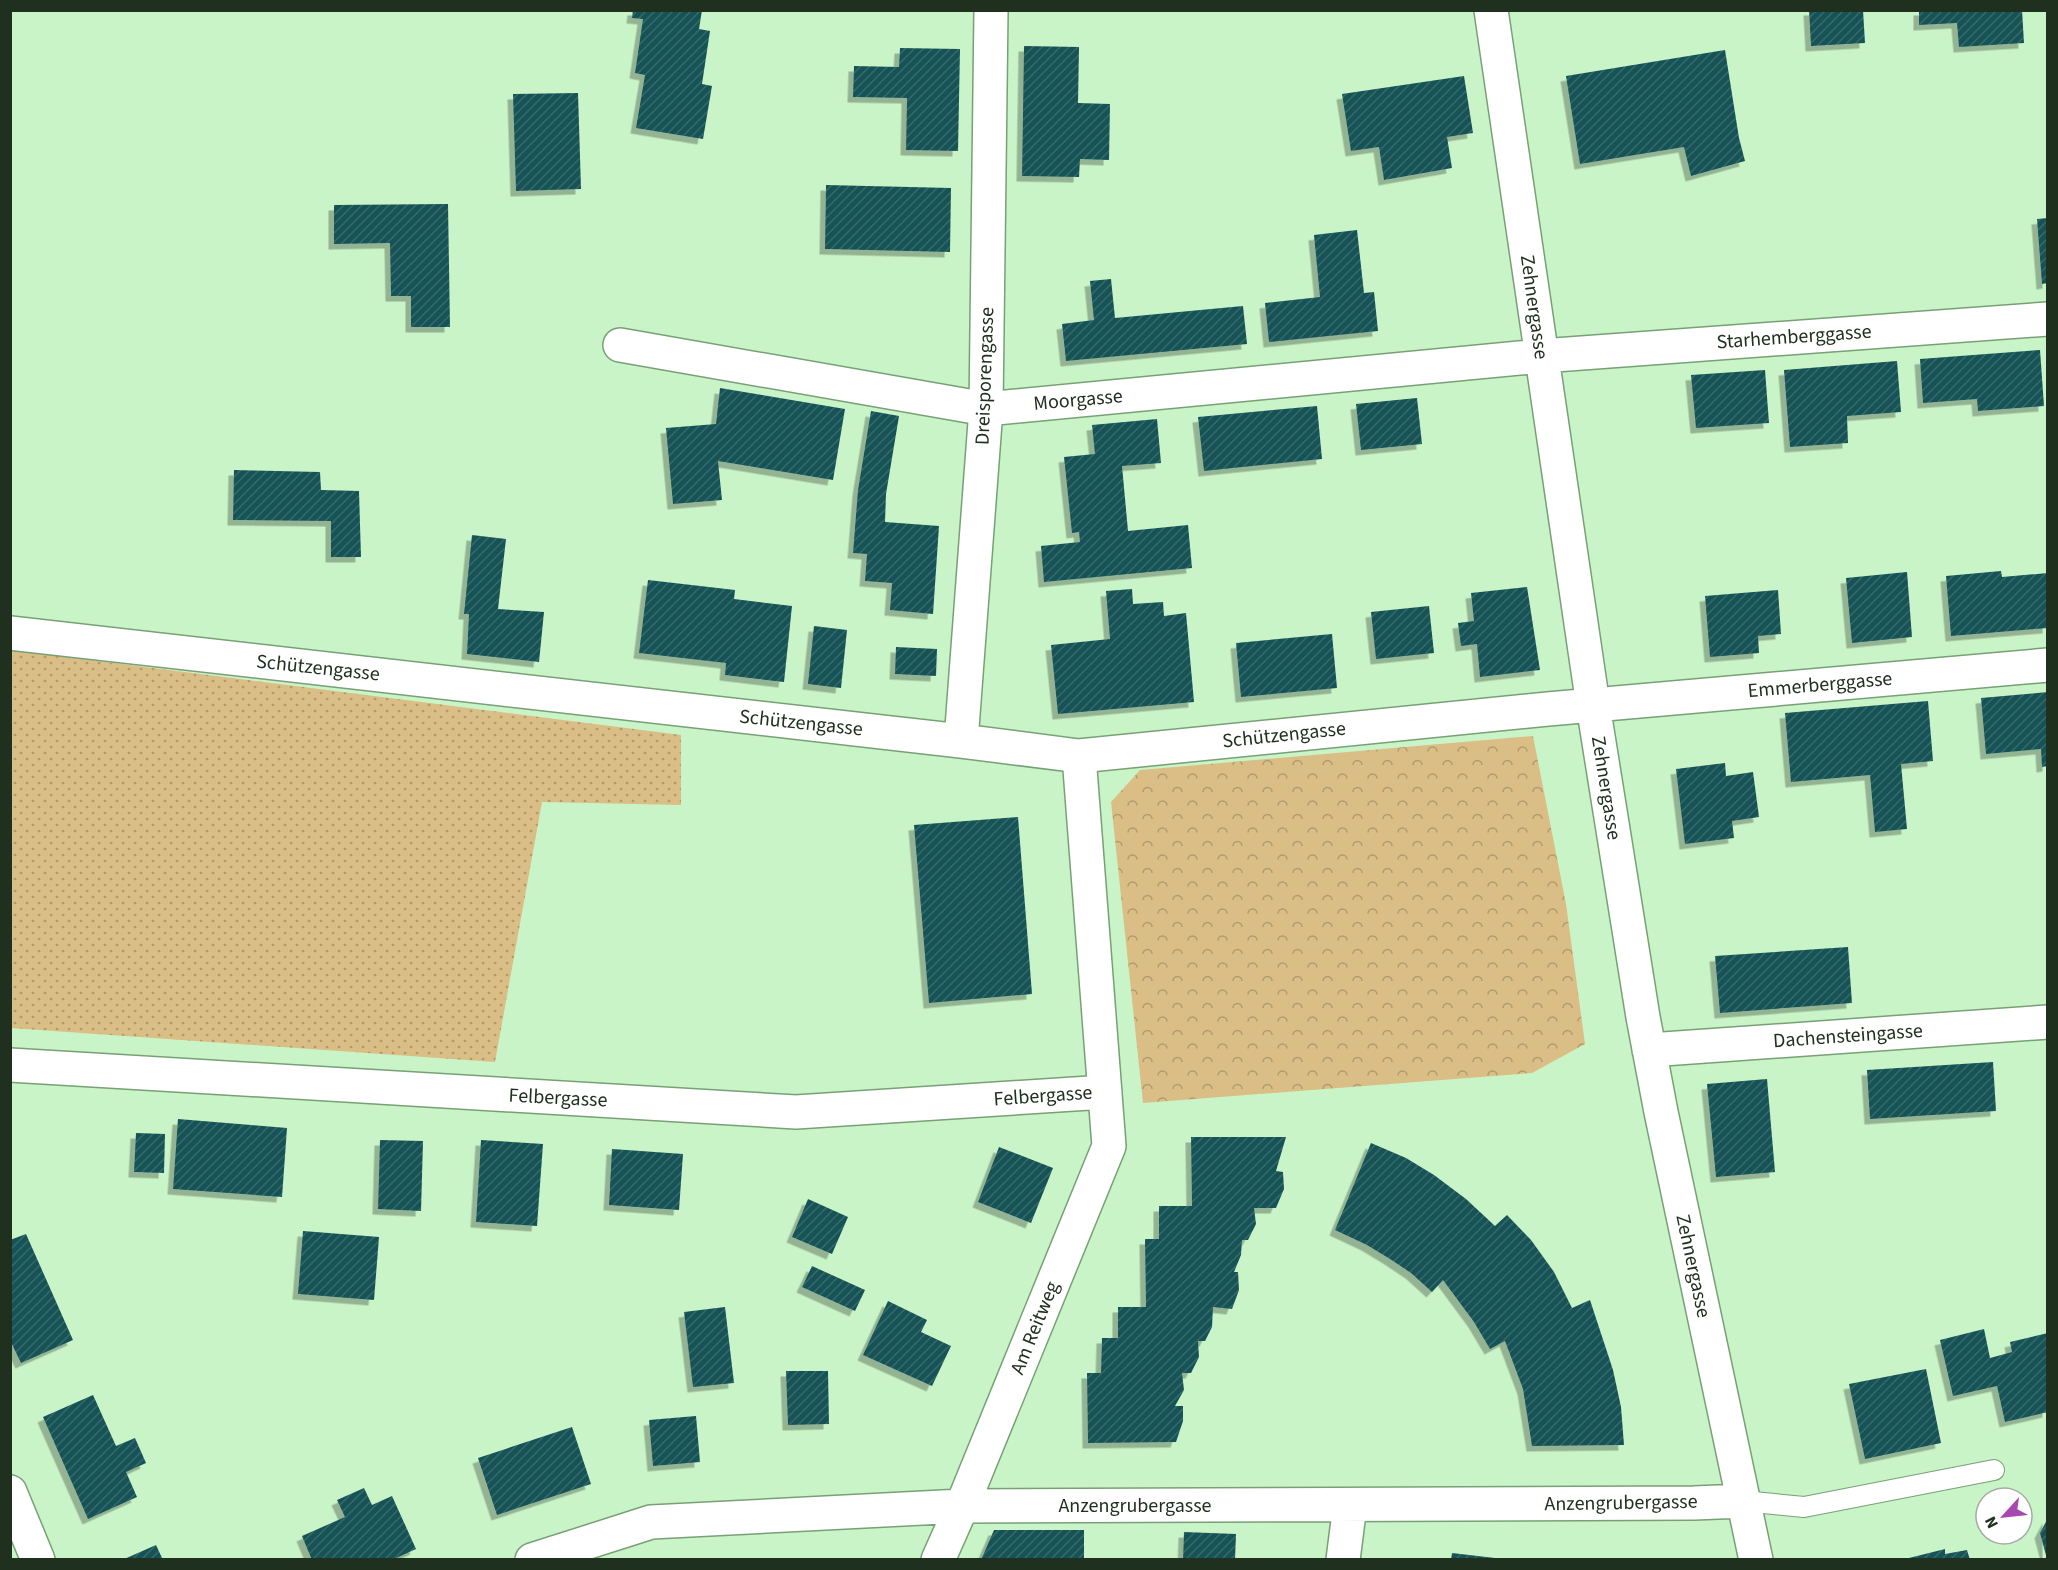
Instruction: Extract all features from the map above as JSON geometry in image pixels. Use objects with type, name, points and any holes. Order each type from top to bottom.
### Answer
[{"type":"street","name":"Dreisporengasse","points":[[961,741],[986,409],[991,10]]},
{"type":"street","name":"Zehnergasse","points":[[1491,10],[1593,705],[1649,1050],[1756,1560]]},
{"type":"street","name":"Starhemberggasse","points":[[1541,356],[2048,319]]},
{"type":"street","name":"Moorgasse","points":[[620,345],[986,409],[1541,356]]},
{"type":"street","name":"Schützengasse","points":[[10,633],[1079,756],[1593,705]]},
{"type":"street","name":"Emmerberggasse","points":[[1593,705],[2048,665]]},
{"type":"street","name":"Am Reitweg","points":[[938,1560],[1109,1146],[1079,756]]},
{"type":"street","name":"Dachensteingasse","points":[[1649,1050],[2048,1022]]},
{"type":"street","name":"Felbergasse","points":[[10,1065],[796,1112],[1105,1092]]},
{"type":"street","points":[[10,1492],[38,1560]]},
{"type":"street","name":"Anzengrubergasse","points":[[532,1560],[651,1522],[962,1506],[1743,1501]]},
{"type":"street","points":[[1343,1560],[1350,1505]]},
{"type":"lane","points":[[1743,1501],[1804,1507],[1994,1470]]},
{"type":"green space","points":[[11,650],[681,735],[681,805],[542,802],[495,1062],[11,1028]]},
{"type":"green space","points":[[1533,736],[1566,904],[1585,1044],[1532,1073],[1143,1103],[1111,802],[1140,770]]},
{"type":"building","points":[[633,10],[702,10],[699,29],[710,31],[702,84],[712,86],[703,139],[636,128],[645,75],[635,73],[643,19],[632,18]]},
{"type":"building","points":[[1809,10],[1863,10],[1865,43],[1811,46]]},
{"type":"building","points":[[1919,10],[2022,10],[2024,43],[1959,47],[1957,23],[1919,25]]},
{"type":"building","points":[[1024,46],[1079,47],[1078,103],[1110,104],[1109,160],[1080,159],[1079,177],[1022,176]]},
{"type":"building","points":[[900,48],[960,49],[958,151],[906,150],[907,98],[853,97],[854,66],[899,67]]},
{"type":"building","points":[[1725,50],[1739,138],[1745,161],[1691,176],[1684,147],[1580,164],[1566,76]]},
{"type":"building","points":[[1464,76],[1473,133],[1447,137],[1452,168],[1384,180],[1379,147],[1351,151],[1342,94]]},
{"type":"building","points":[[578,93],[581,189],[516,191],[513,94]]},
{"type":"building","points":[[826,185],[951,188],[950,252],[825,249]]},
{"type":"building","points":[[448,204],[450,327],[411,327],[411,296],[391,296],[390,243],[334,244],[334,205]]},
{"type":"building","points":[[2048,218],[2048,283],[2042,284],[2037,219]]},
{"type":"building","points":[[1357,230],[1364,293],[1374,292],[1378,331],[1269,342],[1265,303],[1320,297],[1314,235]]},
{"type":"building","points":[[1111,279],[1115,318],[1243,306],[1247,344],[1066,361],[1062,324],[1094,320],[1090,281]]},
{"type":"building","points":[[2040,350],[2044,406],[1978,411],[1977,399],[1923,403],[1920,359]]},
{"type":"building","points":[[1897,361],[1901,412],[1847,416],[1848,443],[1790,447],[1784,370]]},
{"type":"building","points":[[1765,370],[1769,423],[1696,428],[1691,375]]},
{"type":"building","points":[[720,388],[845,409],[833,480],[718,461],[722,500],[673,504],[666,428],[716,424]]},
{"type":"building","points":[[1417,398],[1422,444],[1361,450],[1356,404]]},
{"type":"building","points":[[1317,406],[1322,459],[1204,471],[1198,417]]},
{"type":"building","points":[[871,411],[899,416],[886,494],[885,522],[939,526],[933,614],[890,610],[892,583],[865,581],[867,554],[853,553],[858,490]]},
{"type":"building","points":[[1157,419],[1161,463],[1122,466],[1128,531],[1188,525],[1192,568],[1044,582],[1041,546],[1080,542],[1079,532],[1072,533],[1064,457],[1095,454],[1092,425]]},
{"type":"building","points":[[234,470],[320,472],[321,490],[359,491],[361,557],[331,557],[331,521],[233,520]]},
{"type":"building","points":[[472,535],[506,539],[498,609],[544,612],[539,662],[467,654],[469,614],[464,614]]},
{"type":"building","points":[[2001,571],[2002,577],[2048,573],[2048,628],[1951,636],[1946,576]]},
{"type":"building","points":[[1907,572],[1912,637],[1852,643],[1846,578]]},
{"type":"building","points":[[648,580],[735,590],[734,599],[792,606],[784,682],[725,675],[726,663],[639,653]]},
{"type":"building","points":[[1527,587],[1540,670],[1480,677],[1477,644],[1461,646],[1458,623],[1474,621],[1471,593]]},
{"type":"building","points":[[1132,589],[1133,604],[1163,602],[1164,616],[1186,613],[1194,702],[1058,714],[1051,645],[1110,639],[1106,591]]},
{"type":"building","points":[[1778,590],[1781,634],[1758,636],[1759,653],[1710,657],[1705,596]]},
{"type":"building","points":[[1429,606],[1434,653],[1376,659],[1371,612]]},
{"type":"building","points":[[814,626],[847,630],[841,688],[808,684]]},
{"type":"building","points":[[1332,634],[1337,688],[1241,697],[1236,643]]},
{"type":"building","points":[[896,647],[937,649],[936,676],[895,674]]},
{"type":"building","points":[[2048,692],[2048,766],[2042,767],[2041,749],[1986,754],[1981,698]]},
{"type":"building","points":[[1928,701],[1933,761],[1901,764],[1907,829],[1875,832],[1870,775],[1791,782],[1785,713]]},
{"type":"building","points":[[1725,763],[1726,776],[1753,772],[1759,817],[1732,821],[1734,838],[1685,844],[1676,769]]},
{"type":"building","points":[[1018,817],[1032,994],[929,1003],[914,825]]},
{"type":"building","points":[[1848,947],[1852,1003],[1720,1013],[1715,956]]},
{"type":"building","points":[[1993,1062],[1996,1111],[1870,1119],[1867,1070]]},
{"type":"building","points":[[1767,1079],[1775,1172],[1716,1177],[1707,1084]]},
{"type":"building","points":[[178,1119],[287,1128],[282,1197],[173,1189]]},
{"type":"building","points":[[136,1133],[165,1134],[164,1173],[134,1172]]},
{"type":"building","points":[[1191,1137],[1286,1137],[1276,1171],[1283,1172],[1284,1189],[1276,1208],[1254,1208],[1256,1224],[1248,1240],[1242,1240],[1241,1255],[1234,1272],[1238,1272],[1239,1290],[1232,1309],[1213,1307],[1212,1327],[1205,1341],[1198,1341],[1199,1357],[1191,1373],[1182,1373],[1184,1390],[1175,1406],[1183,1406],[1183,1421],[1176,1442],[1088,1443],[1087,1373],[1101,1373],[1102,1338],[1118,1338],[1118,1307],[1146,1307],[1145,1239],[1159,1239],[1159,1206],[1192,1206]]},
{"type":"building","points":[[380,1140],[423,1141],[421,1211],[378,1209]]},
{"type":"building","points":[[481,1140],[543,1144],[537,1226],[476,1222]]},
{"type":"building","points":[[1371,1143],[1406,1158],[1434,1175],[1466,1199],[1495,1226],[1507,1215],[1531,1240],[1554,1272],[1572,1308],[1590,1300],[1613,1370],[1621,1407],[1624,1445],[1532,1446],[1523,1389],[1505,1341],[1490,1349],[1474,1322],[1443,1280],[1432,1292],[1411,1273],[1390,1259],[1335,1230]]},
{"type":"building","points":[[999,1147],[1053,1168],[1031,1223],[978,1202]]},
{"type":"building","points":[[612,1149],[683,1154],[679,1210],[609,1205]]},
{"type":"building","points":[[808,1199],[848,1217],[832,1254],[792,1237]]},
{"type":"building","points":[[303,1231],[379,1237],[374,1300],[298,1294]]},
{"type":"building","points":[[26,1234],[73,1340],[21,1363],[10,1340],[10,1240]]},
{"type":"building","points":[[812,1266],[865,1290],[855,1311],[802,1287]]},
{"type":"building","points":[[888,1301],[927,1320],[921,1332],[951,1346],[932,1386],[863,1355]]},
{"type":"building","points":[[725,1307],[734,1383],[693,1387],[684,1312]]},
{"type":"building","points":[[1984,1329],[1990,1358],[2012,1352],[2010,1342],[2048,1333],[2048,1412],[2005,1422],[1997,1386],[1953,1396],[1940,1340]]},
{"type":"building","points":[[1926,1369],[1941,1443],[1865,1459],[1849,1384]]},
{"type":"building","points":[[786,1371],[828,1371],[829,1424],[788,1425]]},
{"type":"building","points":[[93,1395],[116,1446],[135,1438],[146,1463],[126,1472],[137,1497],[88,1519],[43,1417]]},
{"type":"building","points":[[696,1416],[700,1462],[653,1466],[649,1420]]},
{"type":"building","points":[[572,1427],[591,1484],[497,1515],[478,1458]]},
{"type":"building","points":[[364,1488],[372,1505],[392,1496],[416,1549],[392,1560],[312,1560],[302,1536],[345,1517],[337,1500]]},
{"type":"building","points":[[2048,1518],[2048,1559],[2047,1559],[2040,1533]]},
{"type":"building","points":[[994,1530],[1084,1530],[1084,1560],[981,1560]]},
{"type":"building","points":[[1184,1532],[1236,1534],[1235,1560],[1183,1560]]},
{"type":"building","points":[[156,1545],[163,1560],[122,1560]]},
{"type":"building","points":[[1945,1549],[1945,1554],[1967,1550],[1970,1560],[1901,1560]]},
{"type":"building","points":[[1452,1553],[1495,1558],[1495,1560],[1451,1560]]}]
